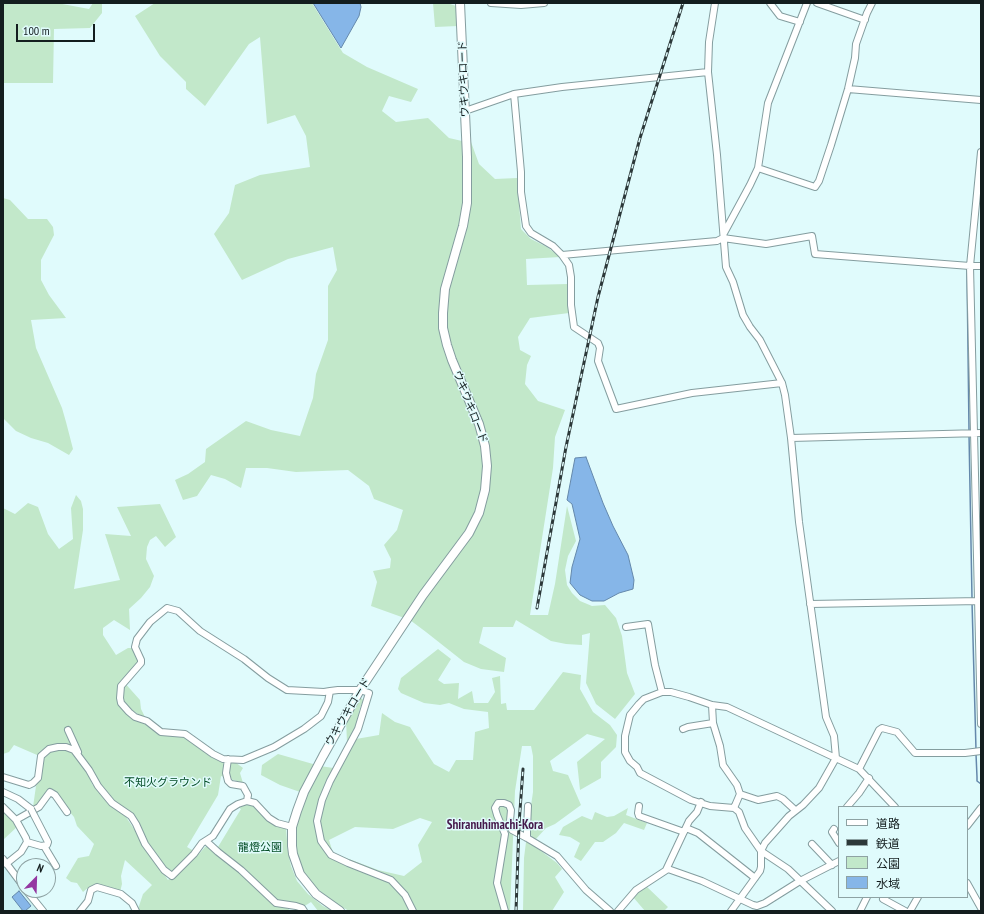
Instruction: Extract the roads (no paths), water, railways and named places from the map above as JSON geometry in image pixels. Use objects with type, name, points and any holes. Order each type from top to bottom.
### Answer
[{"type":"street","name":"ウキウキロード","points":[[340,911],[316,894],[300,874],[293,854],[292,827],[304,792],[332,738],[360,690],[423,595],[470,533],[479,513],[485,490],[487,466],[485,446],[479,424],[447,345],[443,328],[442,314],[445,289],[463,226],[467,204],[465,111],[460,3]]},
{"type":"street","points":[[491,3],[521,5],[544,3]]},
{"type":"street","points":[[715,3],[709,42],[708,72],[726,267],[733,282],[743,315],[750,328],[760,340],[782,383],[785,395],[810,604],[826,717],[834,736],[836,758],[819,788],[773,833],[761,851],[762,867],[760,871],[731,911]]},
{"type":"street","points":[[770,3],[780,16],[800,22]]},
{"type":"street","points":[[562,255],[717,241],[724,235],[758,168],[768,103],[807,3]]},
{"type":"street","points":[[817,3],[865,20]]},
{"type":"street","points":[[758,168],[814,187],[819,181],[848,89],[855,58],[856,44],[872,3]]},
{"type":"street","points":[[465,111],[514,94],[562,87],[708,72]]},
{"type":"street","points":[[848,89],[981,100]]},
{"type":"street","points":[[514,94],[521,172],[521,192],[526,226],[531,233],[553,246],[569,265],[574,327],[598,343],[600,348],[598,361],[616,409],[692,393],[782,383]]},
{"type":"street","points":[[981,152],[970,266],[981,724]]},
{"type":"street","points":[[724,235],[766,244],[812,236],[815,254],[981,266]]},
{"type":"street","points":[[791,438],[981,433]]},
{"type":"street","points":[[810,604],[978,601]]},
{"type":"street","points":[[330,691],[328,702],[321,716],[304,729],[274,747],[243,760],[223,759],[213,754],[185,734],[161,732],[147,721],[132,715],[121,703],[119,692],[121,686],[141,663],[135,647],[137,639],[150,622],[167,608],[178,611],[200,632],[244,660],[280,686],[292,691],[360,690],[370,693],[358,729],[322,800],[316,822],[321,841],[331,856],[391,880],[405,895],[412,911]]},
{"type":"street","points":[[626,627],[648,624],[655,666],[662,692]]},
{"type":"street","points":[[832,911],[784,866],[761,851],[745,828],[739,812],[734,808],[710,806],[683,796],[640,773],[625,752],[624,736],[630,715],[644,699],[662,692],[671,692],[684,695],[712,705],[727,707],[859,769],[894,806]]},
{"type":"street","points":[[712,705],[713,723],[720,746],[723,765],[737,785],[740,794],[734,808]]},
{"type":"street","points":[[683,730],[688,727],[713,723]]},
{"type":"street","points":[[859,769],[879,730],[882,728],[897,732],[915,753],[978,751]]},
{"type":"street","points":[[68,730],[79,755],[98,786],[112,803],[131,816],[145,844],[168,874],[172,876],[206,841],[213,836],[230,809],[238,804],[247,801],[255,803],[273,820],[292,827]]},
{"type":"street","points":[[3,777],[29,784],[33,783],[38,778],[41,756],[49,749],[66,747],[74,750],[79,755]]},
{"type":"street","points":[[228,759],[226,773],[228,781],[231,784],[243,786],[248,795],[247,801]]},
{"type":"street","points":[[847,806],[859,793],[869,778]]},
{"type":"street","points":[[3,792],[18,799],[32,812],[48,842],[44,846]]},
{"type":"street","points":[[16,820],[39,807],[50,792],[55,795],[67,812]]},
{"type":"street","points":[[740,794],[758,800],[777,796],[783,799],[795,810]]},
{"type":"street","points":[[666,870],[689,821],[697,812],[701,802]]},
{"type":"street","points":[[505,911],[497,883],[505,834],[495,808],[498,803],[509,805],[512,810],[510,821],[512,830],[528,838],[556,856],[586,890],[610,911]]},
{"type":"street","points":[[528,806],[526,829],[528,838]]},
{"type":"street","points":[[640,806],[638,813],[639,816],[685,830],[698,832],[754,878]]},
{"type":"street","points":[[3,807],[16,820],[27,842],[21,852],[5,862],[16,876]]},
{"type":"street","points":[[968,825],[981,808]]},
{"type":"street","points":[[834,829],[832,832],[838,841]]},
{"type":"street","points":[[206,841],[241,870],[276,903],[296,906],[302,908],[304,911]]},
{"type":"street","points":[[27,842],[44,846],[51,858]]},
{"type":"street","points":[[812,844],[832,865]]},
{"type":"street","points":[[618,911],[636,890],[666,870],[670,869],[696,878],[753,905],[761,906],[800,881],[838,862]]},
{"type":"street","points":[[968,885],[981,908]]},
{"type":"street","points":[[80,911],[88,901],[91,890],[97,887],[121,894],[132,903],[136,911]]},
{"type":"street","points":[[32,898],[43,911]]},
{"type":"street","points":[[860,911],[867,898]]},
{"type":"street","points":[[910,911],[917,898]]},
{"type":"street","points":[[883,899],[905,911]]},
{"type":"water","points":[[313,3],[360,3],[361,7],[359,16],[341,48]]},
{"type":"water","points":[[586,457],[603,503],[628,555],[634,580],[633,589],[619,593],[604,601],[592,601],[580,595],[570,583],[572,567],[580,539],[572,504],[567,500],[575,458]]},
{"type":"water","points":[[16,894],[16,898],[25,898],[31,906],[23,911],[12,897]]},
{"type":"waterway","points":[[967,270],[969,430]]},
{"type":"waterway","points":[[969,434],[972,598]]},
{"type":"waterway","points":[[972,602],[976,750]]},
{"type":"waterway","points":[[976,754],[977,781],[981,784]]},
{"type":"railway","points":[[537,608],[566,447],[598,297],[640,138],[683,3]]},
{"type":"railway","points":[[516,911],[519,824],[523,769]]},
{"type":"district","name":"Shiranuhimachi-Kora","points":[[495,825]]},
{"type":"park label","name":"不知火グラウンド","points":[[168,783]]},
{"type":"park label","name":"龍燈公園","points":[[260,848]]}]
